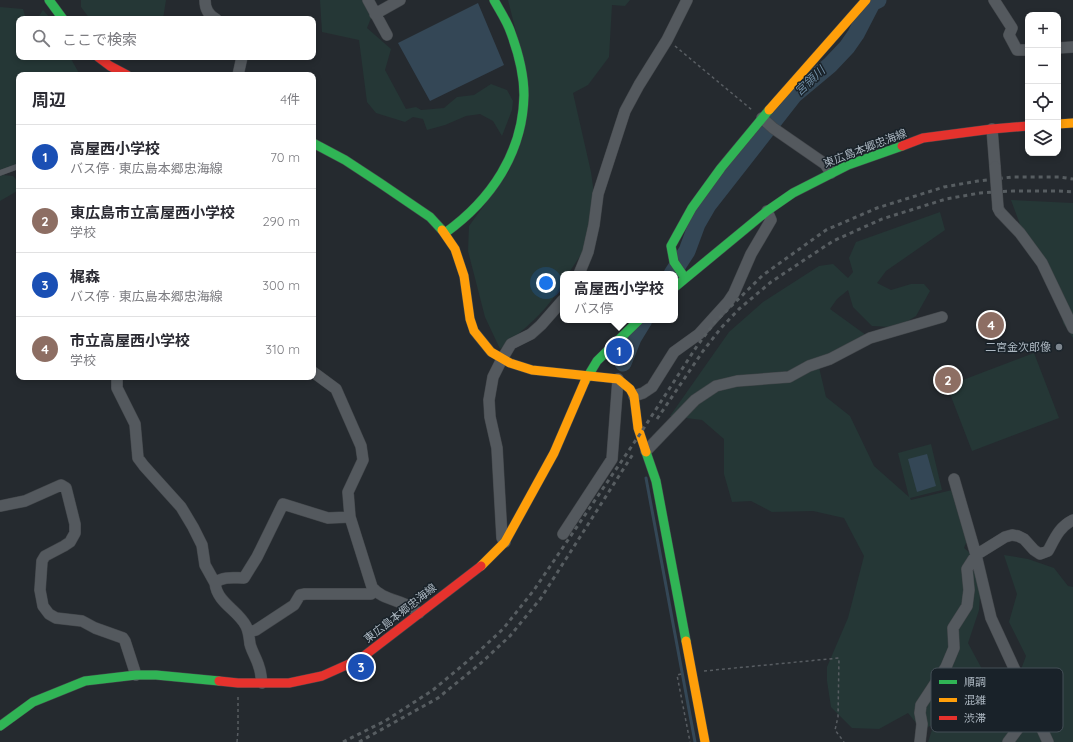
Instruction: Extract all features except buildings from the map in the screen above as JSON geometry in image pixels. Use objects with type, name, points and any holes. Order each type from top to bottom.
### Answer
[{"type":"street","points":[[49,0],[61,16]]},
{"type":"street","points":[[205,0],[205,7],[210,16]]},
{"type":"street","points":[[368,0],[387,35]]},
{"type":"street","points":[[375,14],[400,0]]},
{"type":"street","points":[[445,233],[473,211],[489,194],[503,171],[514,146],[521,118],[524,94],[516,49],[511,34],[494,0]]},
{"type":"street","points":[[580,271],[588,252],[594,225],[598,194],[625,111],[667,40],[687,0]]},
{"type":"street","points":[[685,278],[674,262],[671,246],[692,208],[721,168],[767,123],[866,0]]},
{"type":"street","points":[[994,0],[1012,28],[1009,35],[1017,50],[1025,50]]},
{"type":"street","points":[[1061,48],[1073,47]]},
{"type":"street","points":[[102,60],[121,72]]},
{"type":"street","points":[[239,72],[241,60]]},
{"type":"street","points":[[767,123],[825,164],[831,173]]},
{"type":"street","points":[[1061,124],[1073,123]]},
{"type":"street","name":"東広島本郷忠海線","points":[[678,284],[767,211],[793,193],[848,165],[922,138],[1025,126]]},
{"type":"street","points":[[992,129],[998,208],[1020,233],[1042,263],[1073,328]]},
{"type":"street","points":[[316,145],[345,160],[380,183],[430,218],[445,233],[455,249],[464,276],[470,319],[474,331],[492,352],[510,363],[532,370],[618,380],[630,389],[634,396],[638,428],[656,481],[704,742]]},
{"type":"street","points":[[634,396],[643,393],[652,387],[674,352],[699,334],[728,302],[734,293],[751,254],[771,220],[767,211]]},
{"type":"street","points":[[505,542],[502,538],[497,448],[490,417],[489,400],[493,377],[511,344],[531,334],[560,303]]},
{"type":"street","points":[[646,451],[695,400],[716,386],[737,381],[790,377],[809,366],[830,359],[870,338],[942,317]]},
{"type":"street","name":"東広島本郷忠海線","points":[[0,726],[33,702],[85,681],[136,675],[156,675],[238,683],[289,683],[322,676],[360,659],[478,568],[505,542],[554,453],[587,376],[597,361],[636,323]]},
{"type":"street","points":[[316,374],[336,389],[361,446],[363,460],[348,492],[350,517],[372,587],[374,591],[409,606],[419,613]]},
{"type":"street","points":[[117,380],[117,388],[135,424],[138,458],[181,507],[193,527],[202,545],[205,566],[215,584],[216,589],[221,598],[246,624],[249,632],[250,643],[259,667],[262,683]]},
{"type":"street","points":[[563,534],[612,459],[618,380]]},
{"type":"street","points":[[954,479],[976,555],[991,618],[1013,668]]},
{"type":"street","points":[[0,506],[25,501],[61,485],[66,488],[75,524],[75,533],[70,542],[45,556],[42,561],[40,590],[43,606],[49,614],[56,618],[82,621],[95,628],[123,638],[136,675]]},
{"type":"street","points":[[215,584],[219,580],[227,577],[244,578],[257,557],[283,504],[328,518],[350,517]]},
{"type":"street","points":[[945,668],[954,648],[953,628],[967,606],[969,590],[967,569],[976,555],[1005,537],[1012,535],[1024,539],[1040,554],[1048,551],[1064,524],[1073,520]]},
{"type":"street","points":[[249,632],[256,630],[294,605],[300,595],[371,594],[374,591]]},
{"type":"street","points":[[920,742],[922,724],[920,713],[921,705],[931,690]]},
{"type":"street","points":[[1008,742],[1016,732]]},
{"type":"street","points":[[1043,732],[1048,742]]},
{"type":"lane","points":[[0,173],[16,167]]},
{"type":"path","points":[[667,40],[767,123]]},
{"type":"path","points":[[691,672],[839,658],[838,717],[834,730],[844,742]]},
{"type":"path","points":[[677,675],[690,742]]},
{"type":"path","points":[[237,742],[238,683]]},
{"type":"shaded area","points":[[81,0],[166,0],[163,16],[88,16],[81,7]]},
{"type":"shaded area","points":[[320,0],[363,0],[371,18],[367,28],[391,49],[385,70],[406,109],[416,107],[421,110],[444,108],[457,97],[474,95],[491,84],[507,90],[513,101],[512,110],[502,136],[493,121],[480,114],[466,116],[445,125],[427,130],[423,119],[413,117],[405,122],[376,113],[367,102],[359,40],[322,32]]},
{"type":"shaded area","points":[[508,0],[630,0],[625,6],[612,5],[609,57],[588,85],[573,93],[591,172],[596,209],[584,250],[570,271],[560,271],[560,286],[548,305],[539,315],[500,349],[485,317],[468,251],[469,226],[509,171],[524,134],[516,32]]},
{"type":"shaded area","points":[[0,7],[23,9],[25,16],[16,16],[16,60],[72,60],[78,72],[16,72],[16,165],[0,170]]},
{"type":"shaded area","points":[[43,10],[48,16],[39,16]]},
{"type":"shaded area","points":[[0,176],[13,176],[16,179],[16,192],[0,201]]},
{"type":"shaded area","points":[[1011,200],[1073,203],[1073,338],[1063,323],[1059,299],[1025,238]]},
{"type":"shaded area","points":[[940,212],[945,230],[886,271],[877,283],[891,290],[911,284],[924,284],[930,291],[916,316],[903,324],[890,327],[872,326],[853,307],[848,290],[837,299],[830,309],[870,338],[818,363],[826,397],[850,416],[874,466],[909,497],[898,453],[931,444],[942,490],[910,498],[911,500],[952,490],[968,538],[964,548],[982,563],[979,610],[968,643],[981,668],[931,668],[931,726],[922,730],[908,713],[879,729],[852,728],[831,707],[827,681],[827,667],[848,618],[864,556],[844,518],[813,511],[772,512],[751,501],[732,502],[724,474],[724,439],[702,420],[670,416],[729,332],[763,302],[819,266],[833,264],[848,278],[853,272],[849,258],[856,242]]},
{"type":"shaded area","points":[[1034,353],[1059,418],[972,451],[947,386]]},
{"type":"shaded area","points":[[1004,555],[1028,559],[1054,568],[1068,586],[1073,587],[1073,742],[928,742],[931,732],[1063,732],[1063,668],[1022,668],[1026,656],[1009,622],[1017,594]]},
{"type":"water","points":[[478,3],[504,65],[430,101],[398,43]]},
{"type":"water","points":[[927,454],[936,486],[917,492],[908,459]]},
{"type":"waterway","name":"宮領川","points":[[674,271],[687,251],[697,224],[708,205],[794,95],[830,65],[847,47],[856,34],[872,3],[878,0]]},
{"type":"waterway","points":[[623,363],[633,338],[642,323]]},
{"type":"waterway","points":[[646,478],[695,742]]},
{"type":"railway","points":[[343,742],[385,721],[433,690],[475,655],[503,629],[534,590],[640,434],[697,346],[715,322],[763,275],[826,230],[877,208],[944,187],[1012,177],[1059,177],[1073,179]]},
{"type":"railway","points":[[657,419],[703,351],[721,328],[739,309],[771,282],[833,241],[882,219],[946,199],[980,193],[1013,191],[1073,192]]},
{"type":"railway","points":[[359,742],[438,698],[481,663],[510,636],[541,598],[633,454]]},
{"type":"traffic: fast","points":[[49,0],[61,16]]},
{"type":"traffic: fast","points":[[445,233],[477,206],[490,190],[511,155],[518,136],[524,95],[523,79],[516,48],[505,20],[494,0]]},
{"type":"traffic: fast","points":[[685,278],[674,262],[671,246],[692,208],[721,168],[769,110]]},
{"type":"traffic: fast","points":[[316,145],[345,160],[380,183],[430,217],[442,230]]},
{"type":"traffic: fast","points":[[678,285],[767,211],[793,193],[848,165],[902,146]]},
{"type":"traffic: fast","points":[[585,381],[597,361],[636,323]]},
{"type":"traffic: fast","points":[[646,452],[656,481],[686,641]]},
{"type":"traffic: fast","points":[[0,726],[33,702],[85,681],[136,675],[156,675],[219,681]]},
{"type":"traffic: slow","points":[[769,110],[866,0]]},
{"type":"traffic: slow","points":[[1061,124],[1073,123]]},
{"type":"traffic: slow","points":[[442,230],[455,249],[464,276],[470,319],[474,331],[491,352],[510,363],[532,370],[618,379],[630,389],[634,396],[638,428],[646,452]]},
{"type":"traffic: slow","points":[[481,566],[505,542],[554,453],[585,381]]},
{"type":"traffic: slow","points":[[686,641],[705,742]]},
{"type":"traffic: jam","points":[[102,60],[121,72]]},
{"type":"traffic: jam","points":[[902,146],[923,138],[1025,126]]},
{"type":"traffic: jam","points":[[219,681],[238,683],[289,683],[322,676],[360,659],[481,566]]},
{"type":"place","name":"市立高屋西小学校","points":[[991,325]]},
{"type":"place","name":"二宮金次郎像","points":[[1059,347]]},
{"type":"place","name":"高屋西小学校","points":[[619,351]]},
{"type":"place","name":"東広島市立高屋西小学校","points":[[948,380]]},
{"type":"place","name":"梶森","points":[[361,667]]}]
